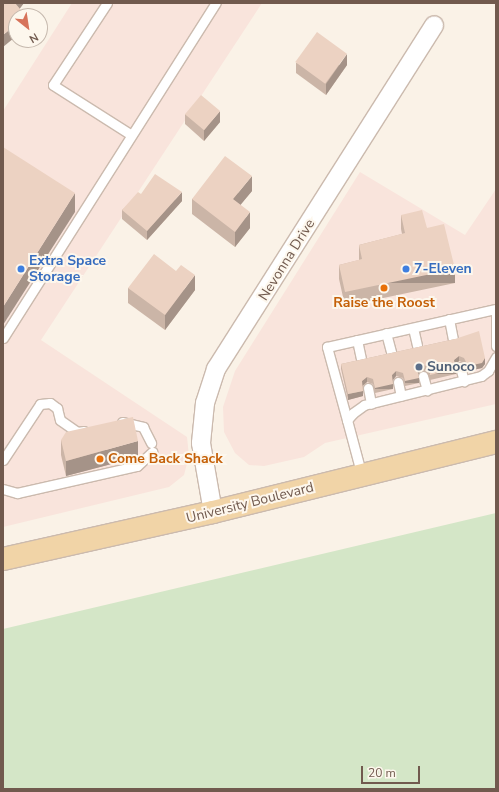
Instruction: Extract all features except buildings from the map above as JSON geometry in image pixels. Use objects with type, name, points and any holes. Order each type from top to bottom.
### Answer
[{"type":"main road","name":"University Boulevard","points":[[3,559],[213,512],[496,442]]},
{"type":"street","name":"Nevonna Drive","points":[[213,512],[201,444],[205,403],[216,369],[434,25]]},
{"type":"lane","points":[[107,3],[53,85],[130,134]]},
{"type":"lane","points":[[3,338],[130,134],[216,3]]},
{"type":"lane","points":[[362,476],[327,347],[496,309]]},
{"type":"lane","points":[[496,314],[496,346]]},
{"type":"lane","points":[[449,319],[453,339]]},
{"type":"lane","points":[[413,328],[417,346]]},
{"type":"lane","points":[[386,333],[391,352]]},
{"type":"lane","points":[[356,340],[361,360]]},
{"type":"lane","points":[[347,420],[353,412],[371,404],[464,381],[488,371],[496,357]]},
{"type":"lane","points":[[460,367],[464,381]]},
{"type":"lane","points":[[423,376],[427,390]]},
{"type":"lane","points":[[398,382],[401,396]]},
{"type":"lane","points":[[368,388],[371,404]]},
{"type":"lane","points":[[3,460],[40,404],[50,403],[57,408],[60,420],[77,432],[98,427]]},
{"type":"lane","points":[[3,489],[17,493],[138,466],[151,447],[148,434],[136,423],[112,424]]},
{"type":"shaded area","points":[[72,3],[262,3],[41,340],[187,437],[189,456],[184,475],[169,487],[3,527],[3,111],[43,48],[48,48],[48,41]]},
{"type":"shaded area","points":[[360,172],[465,235],[496,189],[496,404],[325,443],[304,457],[264,466],[249,465],[235,453],[224,432],[223,407],[235,371]]},
{"type":"green space","points":[[496,513],[496,789],[3,789],[3,629]]},
{"type":"place","name":"Extra Space Storage","points":[[21,269]]},
{"type":"place","name":"7-Eleven","points":[[406,269]]},
{"type":"place","name":"Raise the Roost","points":[[384,288]]},
{"type":"place","name":"Sunoco","points":[[419,367]]},
{"type":"place","name":"Come Back Shack","points":[[100,459]]}]
